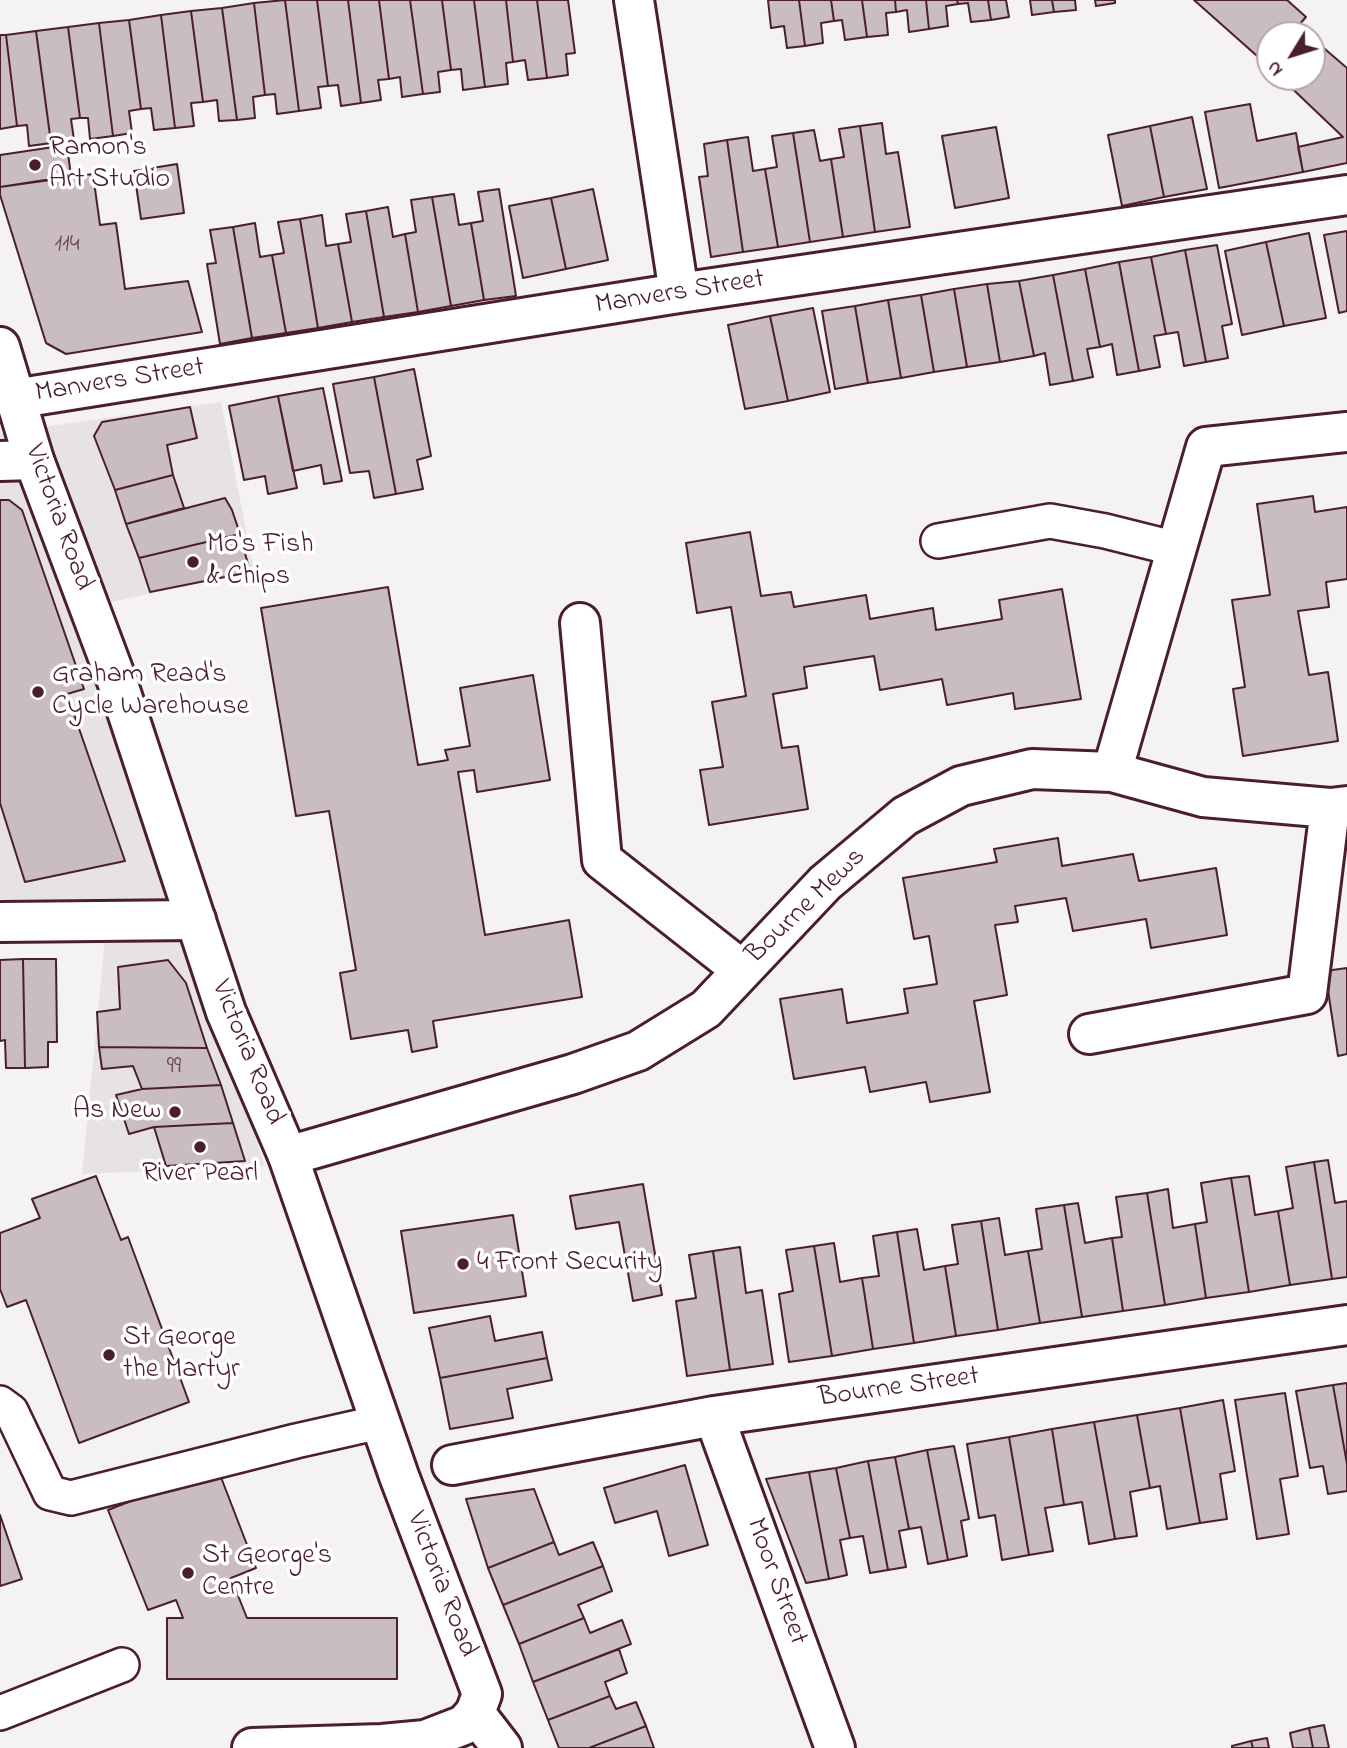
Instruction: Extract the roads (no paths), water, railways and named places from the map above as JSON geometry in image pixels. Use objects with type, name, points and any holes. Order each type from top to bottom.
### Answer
[{"type":"street","points":[[634,0],[679,293]]},
{"type":"street","name":"Manvers Street","points":[[14,399],[679,293],[1347,195]]},
{"type":"street","name":"Victoria Road","points":[[0,346],[14,399],[17,460],[117,681],[226,1012],[288,1156],[380,1422],[482,1693],[475,1713]]},
{"type":"street","points":[[1112,772],[1206,447],[1347,432]]},
{"type":"street","points":[[580,624],[603,860],[742,970]]},
{"type":"street","name":"Bourne Mews","points":[[288,1156],[573,1074],[638,1051],[706,1009],[825,883],[905,816],[961,786],[1032,769],[1112,772],[1203,797],[1338,807]]},
{"type":"street","points":[[1089,1034],[1307,994],[1338,807]]},
{"type":"street","points":[[0,922],[196,920]]},
{"type":"street","name":"Bourne Street","points":[[452,1465],[714,1416],[1347,1325]]},
{"type":"street","name":"Moor Street","points":[[714,1416],[835,1748]]},
{"type":"street","points":[[252,1748],[425,1740],[464,1725],[475,1713],[502,1748]]},
{"type":"lane","points":[[938,541],[1050,521],[1177,549]]},
{"type":"lane","points":[[0,1403],[11,1411],[50,1493],[71,1498],[380,1422]]},
{"type":"lane","points":[[0,1713],[122,1665]]},
{"type":"place","name":"Ramon's Art Studio","points":[[35,165]]},
{"type":"place","name":"Mo's Fish & Chips","points":[[193,562]]},
{"type":"place","name":"Graham Read's Cycle Warehouse","points":[[38,692]]},
{"type":"place","name":"As New","points":[[175,1112]]},
{"type":"place","name":"River Pearl","points":[[200,1147]]},
{"type":"place","name":"4 Front Security","points":[[463,1264]]},
{"type":"place","name":"St George the Martyr","points":[[109,1355]]},
{"type":"place","name":"St George's Centre","points":[[188,1573]]}]
